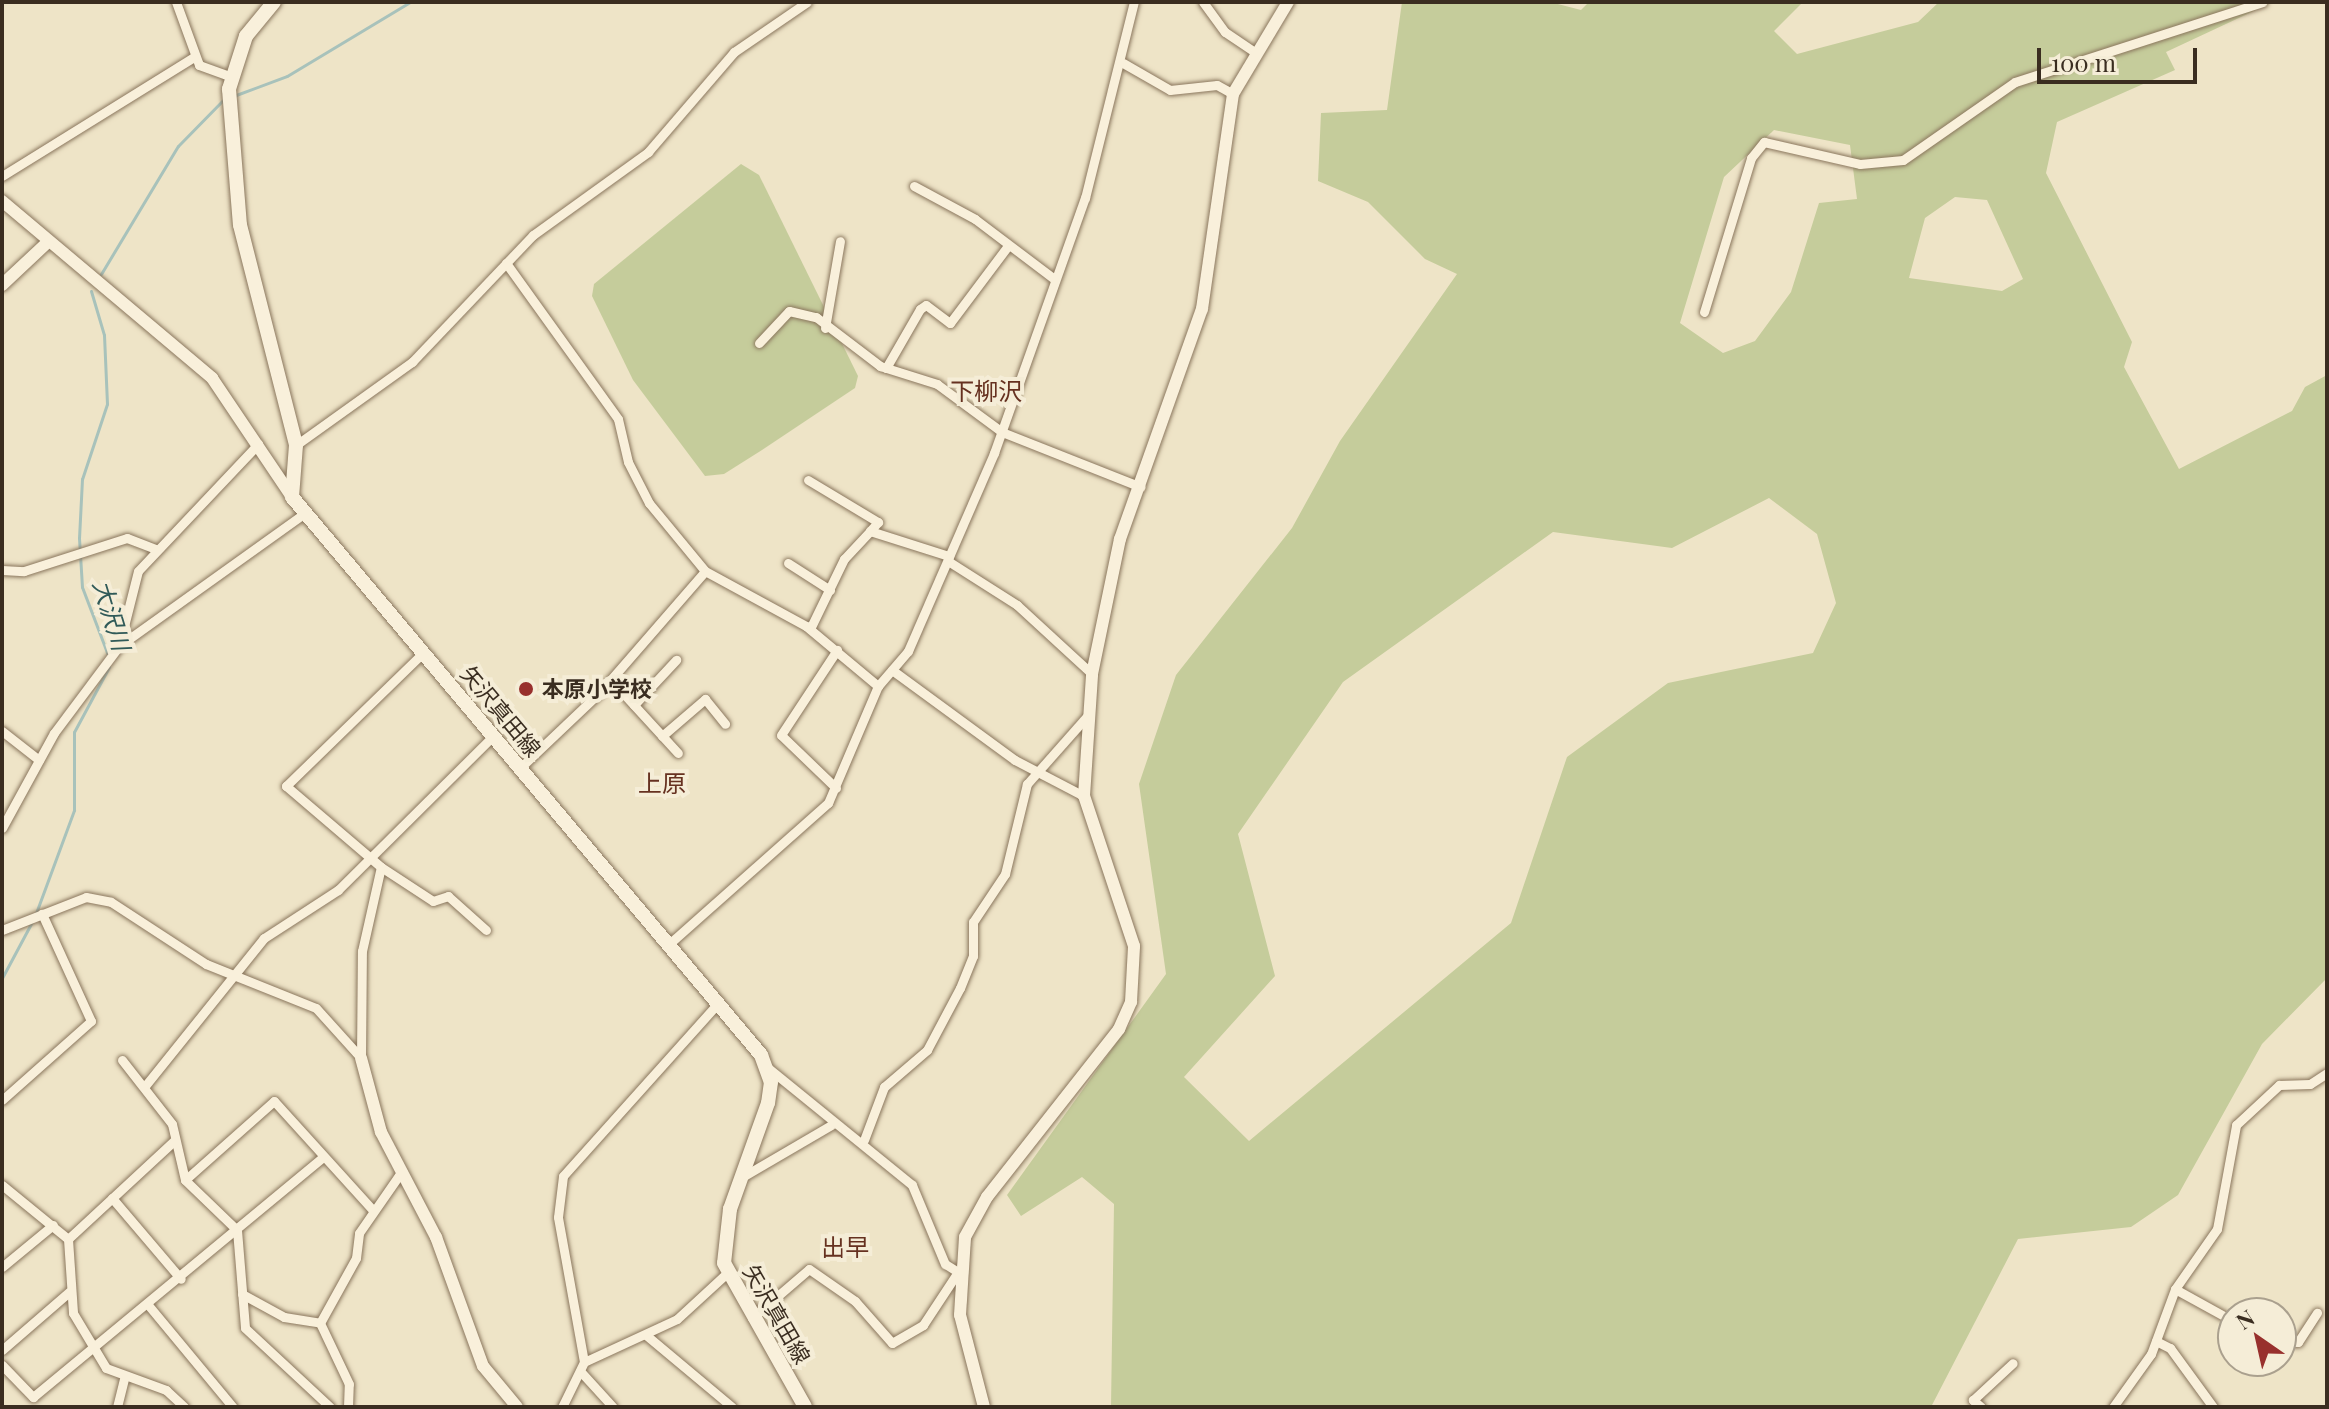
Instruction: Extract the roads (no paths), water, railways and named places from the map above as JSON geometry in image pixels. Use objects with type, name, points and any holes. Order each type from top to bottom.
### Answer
[{"type":"main road","points":[[274,2],[246,36],[230,76],[240,225],[296,445],[292,497]]},
{"type":"main road","name":"矢沢真田線","points":[[292,497],[719,1002],[768,1068],[768,1103],[725,1230],[726,1274],[805,1407]]},
{"type":"street","points":[[176,2],[194,57],[230,76]]},
{"type":"street","points":[[296,445],[412,362],[506,263],[648,152],[734,52],[807,2]]},
{"type":"street","points":[[668,945],[828,803],[878,686],[908,651],[1002,432],[1053,278],[1100,154],[1123,63],[1134,2]]},
{"type":"street","points":[[1203,2],[1225,32],[1255,52]]},
{"type":"street","points":[[984,1407],[960,1315],[958,1272],[965,1237],[987,1197],[1096,1061],[1131,1002],[1134,946],[1084,796],[1092,674],[1111,573],[1202,309],[1233,94],[1255,52],[1288,2]]},
{"type":"street","points":[[1704,312],[1751,158],[1764,142],[1860,164],[1903,160],[2015,82],[2262,2]]},
{"type":"street","points":[[2,176],[194,57]]},
{"type":"street","points":[[1123,63],[1170,90],[1217,85],[1233,94]]},
{"type":"street","points":[[914,186],[975,219],[1007,247],[1053,278]]},
{"type":"street","points":[[2,201],[212,378],[292,497]]},
{"type":"street","points":[[825,328],[840,241]]},
{"type":"street","points":[[2,285],[48,242]]},
{"type":"street","points":[[886,368],[920,309],[926,305],[950,323],[1007,247]]},
{"type":"street","points":[[506,263],[618,419],[628,462],[649,503],[705,571],[810,629],[878,686]]},
{"type":"street","points":[[759,343],[789,311],[816,317],[825,328],[886,368],[937,384],[1002,432],[1141,487]]},
{"type":"street","points":[[119,646],[138,571],[258,444]]},
{"type":"street","points":[[808,480],[878,522],[844,559],[810,629]]},
{"type":"street","points":[[2,828],[39,760],[119,646],[305,513]]},
{"type":"street","points":[[870,531],[949,559],[1017,605],[1092,674]]},
{"type":"street","points":[[2,570],[24,571],[127,538],[156,549]]},
{"type":"street","points":[[788,563],[830,590]]},
{"type":"street","points":[[521,767],[611,680],[705,571]]},
{"type":"street","points":[[836,788],[781,735],[837,650]]},
{"type":"street","points":[[424,652],[286,786],[381,867],[433,901],[448,896],[486,930]]},
{"type":"street","points":[[634,705],[676,660]]},
{"type":"street","points":[[892,670],[1015,760],[1036,768],[1084,796]]},
{"type":"street","points":[[611,680],[678,753]]},
{"type":"street","points":[[662,736],[705,699],[725,724]]},
{"type":"street","points":[[864,1140],[884,1087],[927,1050],[960,988],[973,956],[975,915],[1005,874],[1015,817],[1036,768],[1089,714]]},
{"type":"street","points":[[2,731],[39,760]]},
{"type":"street","points":[[145,1086],[271,932],[314,910],[372,858],[492,737]]},
{"type":"street","points":[[381,867],[362,951],[361,1058],[381,1132],[440,1247],[483,1366],[517,1407]]},
{"type":"street","points":[[2,930],[86,897],[111,902],[232,976],[316,1008],[361,1058]]},
{"type":"street","points":[[2,1100],[91,1021],[42,914]]},
{"type":"street","points":[[613,1407],[582,1367],[558,1217],[563,1176],[719,1002]]},
{"type":"street","points":[[122,1060],[172,1124],[185,1180],[237,1230],[245,1328],[330,1407]]},
{"type":"street","points":[[768,1068],[849,1140],[864,1140],[912,1185],[945,1264],[958,1272]]},
{"type":"street","points":[[2113,1407],[2156,1341],[2175,1289],[2217,1229],[2236,1125],[2279,1085],[2310,1084],[2327,1073]]},
{"type":"street","points":[[185,1180],[274,1101],[373,1210]]},
{"type":"street","points":[[742,1177],[831,1125]]},
{"type":"street","points":[[68,1239],[174,1141]]},
{"type":"street","points":[[2,1365],[33,1397],[149,1306],[323,1157]]},
{"type":"street","points":[[320,1323],[373,1210],[402,1171]]},
{"type":"street","points":[[2,1185],[68,1239],[69,1292],[94,1351],[106,1368],[166,1390],[184,1407]]},
{"type":"street","points":[[112,1198],[181,1279]]},
{"type":"street","points":[[2,1267],[53,1225]]},
{"type":"street","points":[[752,1318],[809,1269],[855,1301],[892,1343],[923,1325],[958,1272]]},
{"type":"street","points":[[562,1407],[582,1367],[677,1319],[726,1274]]},
{"type":"street","points":[[2175,1289],[2217,1312]]},
{"type":"street","points":[[2,1350],[69,1292]]},
{"type":"street","points":[[242,1294],[284,1317],[320,1323]]},
{"type":"street","points":[[149,1306],[233,1407]]},
{"type":"street","points":[[2297,1342],[2317,1313]]},
{"type":"street","points":[[320,1323],[349,1384],[348,1407]]},
{"type":"street","points":[[646,1335],[732,1407]]},
{"type":"street","points":[[2156,1341],[2170,1348],[2213,1407]]},
{"type":"street","points":[[1981,1407],[1973,1400],[2013,1363]]},
{"type":"street","points":[[117,1407],[125,1376]]},
{"type":"waterway","name":"大沢川","points":[[236,95],[287,76],[410,2]]},
{"type":"waterway","name":"大沢川","points":[[101,274],[178,146],[223,100]]},
{"type":"waterway","name":"大沢川","points":[[91,291],[104,335],[107,404],[82,479],[79,538],[82,587],[108,655]]},
{"type":"waterway","name":"大沢川","points":[[36,913],[74,810],[74,732],[109,667]]},
{"type":"waterway","name":"大沢川","points":[[2,978],[33,920]]},
{"type":"place","name":"本原小学校","points":[[526,689]]},
{"type":"district","name":"下柳沢","points":[[986,391]]},
{"type":"district","name":"上原","points":[[662,783]]},
{"type":"district","name":"出早","points":[[845,1247]]}]
